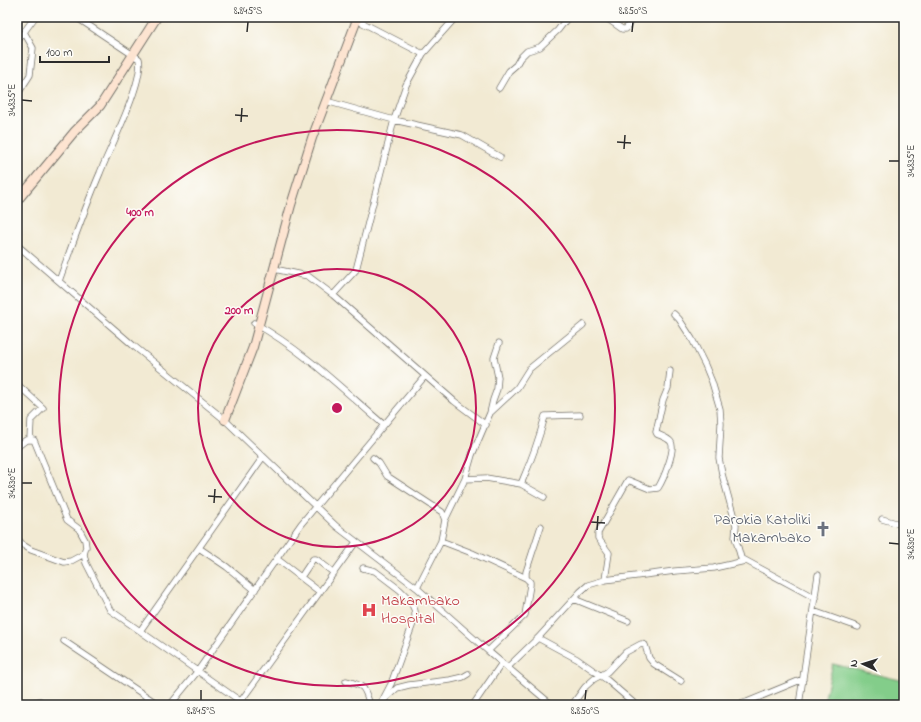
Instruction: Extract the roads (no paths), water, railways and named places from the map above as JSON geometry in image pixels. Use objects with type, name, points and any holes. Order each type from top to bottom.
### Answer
[{"type":"street","points":[[17,42],[35,17]]},
{"type":"street","points":[[59,281],[99,173],[131,100],[140,68],[139,59],[76,17]]},
{"type":"street","points":[[17,201],[75,131],[100,106],[157,17]]},
{"type":"street","points":[[334,295],[356,270],[394,120],[406,85],[423,54],[456,17]]},
{"type":"street","points":[[499,88],[520,58],[527,51],[540,46],[558,30],[568,17]]},
{"type":"street","points":[[605,17],[622,29],[626,29],[634,17]]},
{"type":"street","points":[[225,420],[253,347],[257,324],[274,269],[291,205],[326,101],[357,18],[423,54]]},
{"type":"street","points":[[17,95],[30,75],[33,48],[24,32]]},
{"type":"street","points":[[326,101],[394,120],[462,135],[500,157]]},
{"type":"street","points":[[17,246],[225,420],[356,542],[417,588],[552,705]]},
{"type":"street","points":[[274,269],[308,276],[334,295],[454,401],[486,425]]},
{"type":"street","points":[[674,314],[692,339],[705,365],[720,409],[719,458],[736,525],[735,537],[741,558],[815,598]]},
{"type":"street","points":[[257,324],[274,333],[305,355],[384,425]]},
{"type":"street","points":[[490,413],[517,388],[529,369],[583,325]]},
{"type":"street","points":[[417,588],[441,541],[445,520],[465,479],[472,455],[486,425],[497,389],[498,377],[494,358],[499,343]]},
{"type":"street","points":[[605,580],[609,554],[598,538],[598,533],[628,480],[650,490],[658,488],[670,459],[673,446],[672,442],[656,432],[663,400],[668,388],[670,371]]},
{"type":"street","points":[[170,705],[197,672],[301,524],[425,376]]},
{"type":"street","points":[[17,384],[42,408],[31,420],[30,439]]},
{"type":"street","points":[[521,484],[534,454],[545,416],[580,415]]},
{"type":"street","points":[[17,447],[26,440],[30,439]]},
{"type":"street","points":[[30,439],[34,440],[67,520],[79,529],[85,540],[86,547],[84,554],[86,563],[110,610],[242,704],[356,542]]},
{"type":"street","points":[[140,632],[263,457]]},
{"type":"street","points":[[373,458],[379,463],[387,476],[396,480],[418,497],[442,512],[445,520]]},
{"type":"street","points":[[465,479],[486,478],[521,484],[544,497]]},
{"type":"street","points":[[882,519],[904,524]]},
{"type":"street","points":[[526,578],[526,572],[541,526]]},
{"type":"street","points":[[17,538],[23,546],[64,562],[71,561],[84,554]]},
{"type":"street","points":[[441,541],[472,553],[526,578],[530,582],[525,614],[488,651]]},
{"type":"street","points":[[199,548],[227,567],[256,590]]},
{"type":"street","points":[[277,559],[320,592]]},
{"type":"street","points":[[301,577],[314,559],[334,573]]},
{"type":"street","points":[[508,667],[538,638],[588,585],[605,580],[714,568],[745,561]]},
{"type":"street","points":[[363,568],[375,571],[400,590],[410,600],[415,611],[415,618],[381,704]]},
{"type":"street","points":[[799,705],[818,575]]},
{"type":"street","points":[[574,599],[628,621]]},
{"type":"street","points":[[813,611],[858,627]]},
{"type":"street","points":[[538,638],[577,658],[607,680],[636,705]]},
{"type":"street","points":[[64,641],[159,705]]},
{"type":"street","points":[[572,705],[585,686],[607,672],[626,652],[632,648],[644,644],[649,658],[654,664],[681,681]]},
{"type":"street","points":[[473,705],[502,663]]},
{"type":"street","points":[[381,704],[397,688],[450,680],[463,677],[468,674]]},
{"type":"street","points":[[170,705],[190,677]]},
{"type":"street","points":[[737,705],[803,679]]},
{"type":"street","points":[[346,681],[361,685],[365,690],[370,705]]},
{"type":"street","points":[[22,705],[40,701],[44,705]]},
{"type":"place","name":"Parokia Katoliki Makambako","points":[[823,529]]},
{"type":"place","name":"Makambako Hospital","points":[[369,610]]}]
